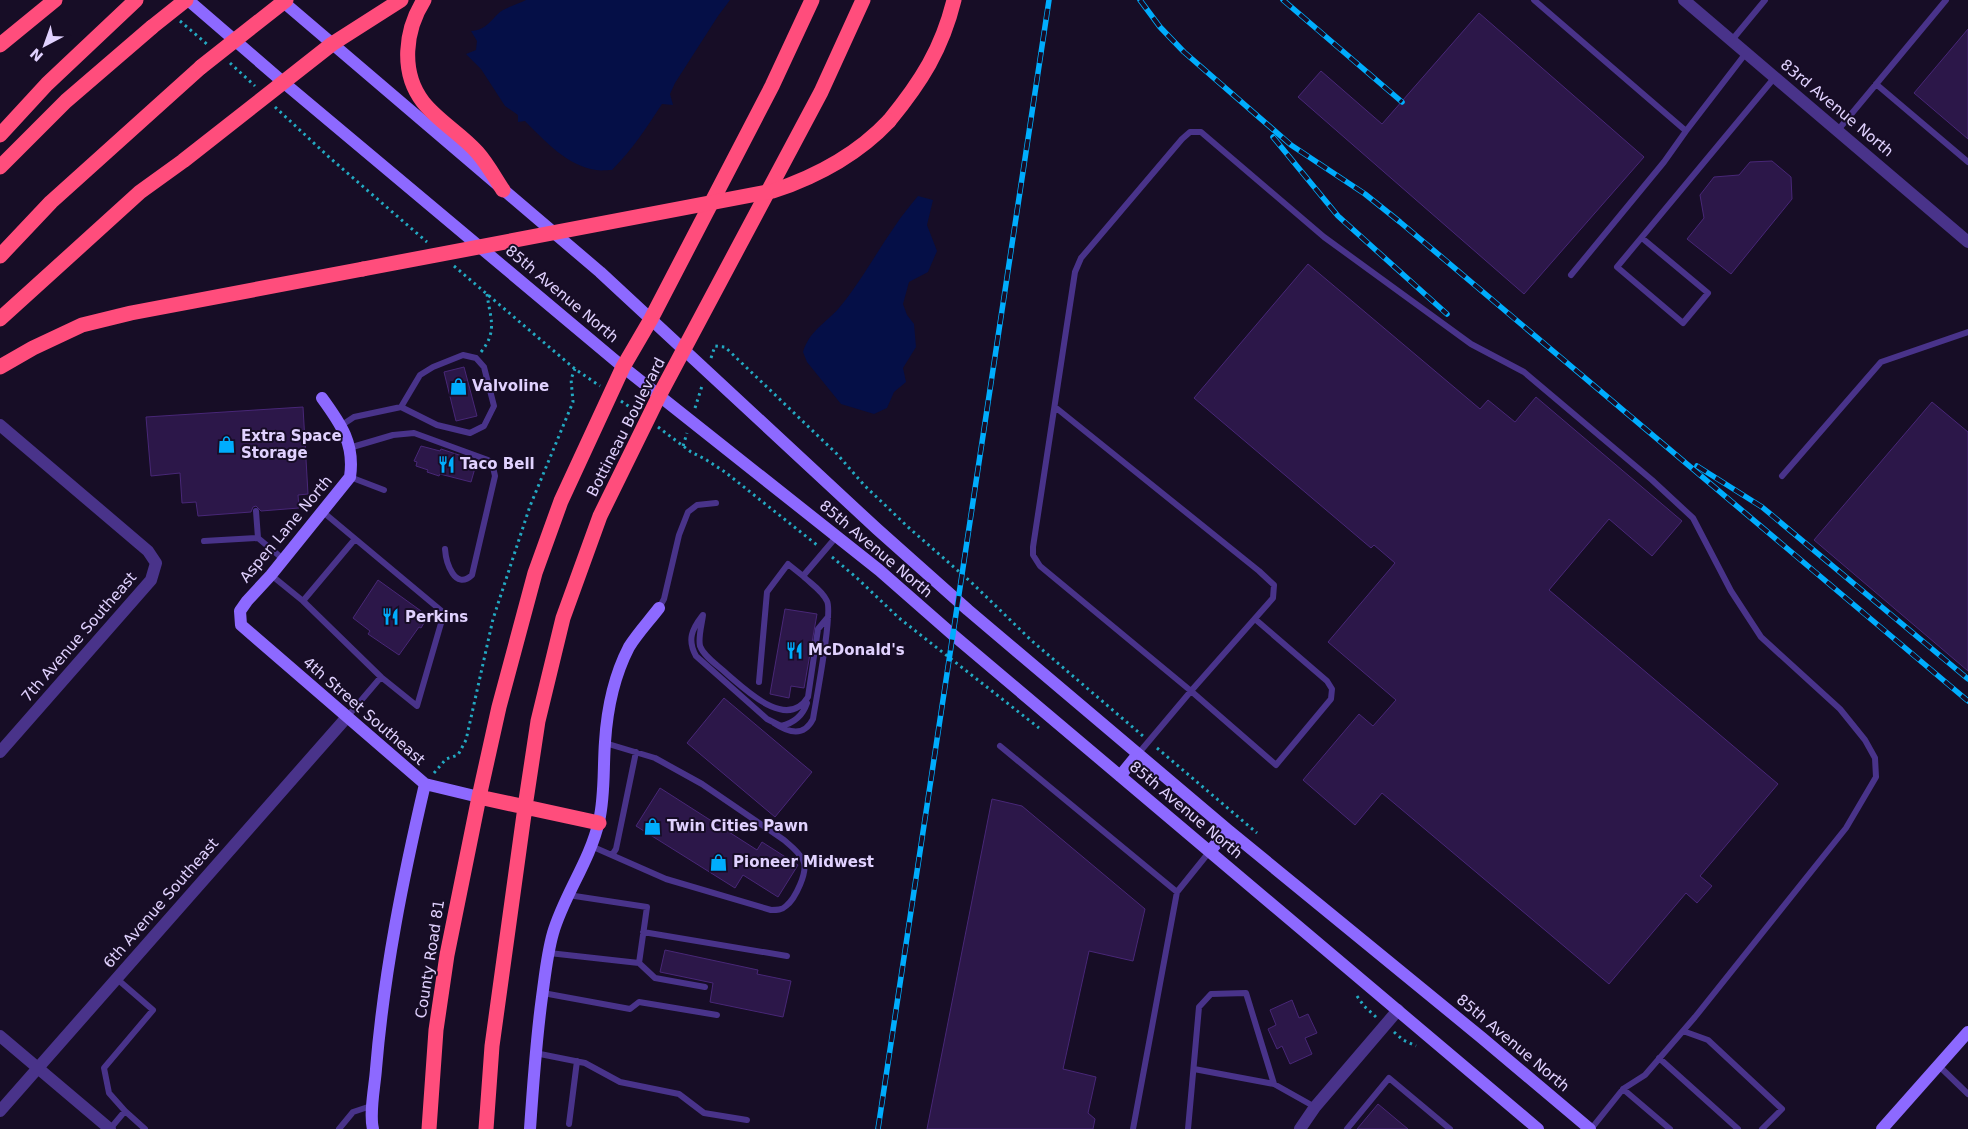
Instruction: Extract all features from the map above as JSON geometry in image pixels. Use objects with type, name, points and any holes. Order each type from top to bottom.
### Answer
[{"type":"highway","points":[[0,167],[66,101],[152,27],[187,0]]},
{"type":"highway","points":[[0,256],[51,202],[201,67],[286,0]]},
{"type":"highway","points":[[0,319],[140,192],[183,161],[332,44],[401,0]]},
{"type":"highway","points":[[424,0],[417,12],[408,47],[409,67],[414,88],[423,102],[477,152],[503,190]]},
{"type":"highway","name":"Bottineau Boulevard","points":[[478,797],[499,707],[535,573],[561,501],[623,366],[651,319],[776,78],[812,0]]},
{"type":"highway","name":"Bottineau Boulevard","points":[[486,1129],[492,1046],[525,806],[538,721],[563,618],[600,516],[659,396],[821,92],[863,0]]},
{"type":"highway","points":[[0,367],[33,348],[82,325],[131,313],[772,192],[803,181],[862,144],[889,120],[908,97],[932,62],[947,27],[954,0]]},
{"type":"highway","points":[[0,45],[53,1]]},
{"type":"highway","points":[[0,136],[47,84],[132,3]]},
{"type":"highway","points":[[478,797],[599,823]]},
{"type":"highway","name":"County Road 81","points":[[429,1129],[436,1030],[446,955],[478,797]]},
{"type":"main road","name":"85th Avenue North","points":[[187,0],[659,396],[836,536],[1538,1129]]},
{"type":"main road","name":"85th Avenue North","points":[[281,0],[600,272],[958,602],[1228,830],[1591,1129]]},
{"type":"main road","name":"Aspen Lane North","points":[[241,625],[240,611],[247,601],[271,575],[350,477],[352,462],[342,425],[322,398]]},
{"type":"main road","points":[[530,1129],[536,1053],[549,953],[553,934],[568,895],[591,846],[599,823],[604,793],[608,710],[617,675],[630,646],[659,608]]},
{"type":"main road","name":"4th Street Southeast","points":[[241,625],[425,784],[478,797]]},
{"type":"main road","points":[[1120,776],[1138,754]]},
{"type":"main road","points":[[374,1129],[380,1029],[389,958],[401,886],[425,784]]},
{"type":"main road","points":[[1210,851],[1228,830]]},
{"type":"main road","points":[[1882,1129],[1968,1032]]},
{"type":"street","name":"83rd Avenue North","points":[[1684,0],[1968,242]]},
{"type":"street","name":"7th Avenue Southeast","points":[[0,426],[148,551],[156,563],[151,580],[0,752]]},
{"type":"street","name":"6th Avenue Southeast","points":[[0,1111],[346,717]]},
{"type":"street","points":[[1300,1129],[1315,1107],[1398,1010]]},
{"type":"street","points":[[0,1036],[110,1129]]},
{"type":"lane","points":[[1534,0],[1686,131]]},
{"type":"lane","points":[[1732,40],[1765,0]]},
{"type":"lane","points":[[1838,130],[1946,0]]},
{"type":"lane","points":[[1572,275],[1664,162],[1746,53]]},
{"type":"lane","points":[[1642,238],[1708,293],[1683,323],[1618,267],[1775,77]]},
{"type":"lane","points":[[1876,84],[1968,162]]},
{"type":"lane","points":[[1255,619],[1327,681],[1332,689],[1331,700],[1276,765],[1191,691],[1040,566],[1033,555],[1074,272],[1081,258],[1190,132],[1201,132],[1303,220],[1471,344],[1524,372],[1652,480],[1693,518],[1731,591],[1761,637],[1840,709],[1875,758],[1876,777],[1846,828],[1683,1031],[1645,1074],[1624,1089],[1591,1129]]},
{"type":"lane","points":[[1782,476],[1881,362],[1968,332]]},
{"type":"lane","points":[[342,425],[354,417],[402,407],[437,425],[470,434],[484,426],[494,406],[484,367],[476,358],[462,355],[454,357],[420,375],[402,407]]},
{"type":"lane","points":[[1055,407],[1259,571],[1274,586],[1273,598],[1138,754]]},
{"type":"lane","points":[[349,448],[393,435],[414,433],[488,460],[493,467],[495,476],[472,575],[467,580],[460,580],[454,576],[446,562],[445,549]]},
{"type":"lane","points":[[350,477],[384,490]]},
{"type":"lane","points":[[659,608],[664,599],[679,535],[688,512],[697,505],[716,503]]},
{"type":"lane","points":[[256,511],[258,538]]},
{"type":"lane","points":[[271,575],[303,602],[381,677],[417,706],[444,613],[323,512]]},
{"type":"lane","points":[[802,576],[836,536]]},
{"type":"lane","points":[[204,542],[258,538],[283,559]]},
{"type":"lane","points":[[303,602],[355,539]]},
{"type":"lane","points":[[759,682],[767,592],[788,564],[821,592],[828,603],[828,617],[813,719],[810,726],[804,731],[784,730],[696,656],[691,647],[693,628],[703,615],[700,644],[702,650],[755,697],[769,706],[788,710],[804,704],[808,697]]},
{"type":"lane","points":[[774,723],[781,726],[790,724],[806,706],[818,630],[828,617]]},
{"type":"lane","points":[[346,717],[381,677]]},
{"type":"lane","points":[[591,846],[666,879],[740,902],[778,910],[787,906],[802,882],[805,868],[804,860],[794,848],[766,826],[702,784],[655,758],[605,743]]},
{"type":"lane","points":[[1000,746],[1177,892]]},
{"type":"lane","points":[[612,855],[616,849],[636,752]]},
{"type":"lane","points":[[1134,1129],[1177,892],[1210,851]]},
{"type":"lane","points":[[568,895],[647,908],[639,963]]},
{"type":"lane","points":[[644,932],[787,956]]},
{"type":"lane","points":[[549,953],[639,963],[655,978],[705,987]]},
{"type":"lane","points":[[116,978],[153,1010],[104,1068],[109,1093],[145,1129]]},
{"type":"lane","points":[[543,993],[630,1009],[639,1002],[717,1016]]},
{"type":"lane","points":[[1188,1129],[1200,1007],[1210,994],[1246,993],[1274,1084]]},
{"type":"lane","points":[[1683,1031],[1708,1040],[1782,1109],[1762,1129]]},
{"type":"lane","points":[[536,1053],[585,1063],[620,1082],[679,1094],[704,1113],[747,1120]]},
{"type":"lane","points":[[1659,1058],[1738,1129]]},
{"type":"lane","points":[[568,1124],[577,1061]]},
{"type":"lane","points":[[1938,1065],[1968,1094]]},
{"type":"lane","points":[[1194,1069],[1274,1084],[1315,1107]]},
{"type":"lane","points":[[1347,1129],[1389,1078],[1450,1129]]},
{"type":"lane","points":[[1624,1089],[1670,1129]]},
{"type":"lane","points":[[339,1129],[353,1112],[374,1105]]},
{"type":"lane","points":[[110,1129],[125,1111]]},
{"type":"path","points":[[177,18],[213,49]]},
{"type":"path","points":[[228,62],[254,85]]},
{"type":"path","points":[[476,358],[490,341],[493,330],[487,294]]},
{"type":"path","points":[[715,346],[683,446],[725,472],[824,550],[900,618],[1042,730]]},
{"type":"path","points":[[425,784],[446,760],[458,755],[466,740],[493,620],[530,506],[573,402],[571,379],[575,369]]},
{"type":"path","points":[[1354,993],[1368,1011]]},
{"type":"shaded area","points":[[526,0],[730,0],[675,83],[670,94],[673,105],[662,104],[639,138],[612,170],[596,170],[585,168],[566,158],[525,121],[518,122],[518,115],[505,106],[481,69],[466,54],[476,50],[477,41],[471,31],[484,27],[500,12]]},
{"type":"shaded area","points":[[918,196],[933,200],[927,225],[937,251],[928,272],[909,282],[903,304],[907,315],[914,324],[916,347],[903,368],[906,382],[894,392],[887,408],[874,414],[841,404],[807,362],[803,352],[814,333],[834,314],[847,298],[898,222]]},
{"type":"building","points":[[1479,13],[1644,157],[1524,294],[1298,97],[1321,71],[1382,124]]},
{"type":"building","points":[[1968,29],[1968,139],[1914,93]]},
{"type":"building","points":[[1772,161],[1791,177],[1792,199],[1731,274],[1687,239],[1704,218],[1700,195],[1714,177],[1739,175],[1750,162]]},
{"type":"building","points":[[1308,264],[1480,409],[1488,400],[1515,422],[1536,397],[1682,521],[1652,556],[1609,519],[1549,590],[1778,784],[1700,876],[1712,886],[1697,903],[1686,893],[1609,984],[1382,793],[1355,825],[1303,780],[1359,714],[1373,726],[1396,700],[1328,642],[1395,563],[1374,545],[1371,548],[1194,398]]},
{"type":"building","name":"Valvoline","points":[[464,367],[477,416],[456,421],[444,372]]},
{"type":"building","points":[[1932,402],[1968,432],[1968,671],[1814,540]]},
{"type":"building","name":"Extra Space Storage","points":[[303,407],[308,494],[298,495],[299,508],[261,511],[256,506],[253,507],[251,512],[198,516],[196,502],[182,503],[180,473],[151,476],[146,417]]},
{"type":"building","name":"Taco Bell","points":[[421,446],[440,451],[441,449],[477,461],[471,482],[440,474],[439,476],[416,466],[417,462],[414,461]]},
{"type":"building","name":"Perkins","points":[[378,580],[428,616],[421,628],[419,627],[399,655],[368,634],[370,631],[353,618]]},
{"type":"building","name":"McDonald's","points":[[785,609],[817,614],[804,688],[791,686],[789,698],[770,694]]},
{"type":"building","points":[[724,698],[812,772],[775,817],[687,743]]},
{"type":"building","points":[[660,788],[757,850],[762,842],[798,865],[778,897],[743,875],[735,888],[636,826]]},
{"type":"building","points":[[992,799],[1022,806],[1145,909],[1133,961],[1089,951],[1063,1069],[1096,1077],[1088,1113],[1095,1119],[1093,1129],[927,1129]]},
{"type":"building","points":[[665,950],[758,970],[757,974],[791,981],[783,1017],[710,1002],[713,983],[660,972]]},
{"type":"building","points":[[1292,1000],[1299,1018],[1308,1014],[1317,1033],[1305,1038],[1312,1054],[1290,1064],[1282,1046],[1277,1049],[1268,1029],[1276,1025],[1270,1010]]},
{"type":"building","points":[[1378,1104],[1408,1129],[1357,1129]]},
{"type":"railway","points":[[878,1129],[1049,0]]},
{"type":"railway","points":[[1140,0],[1160,27],[1184,52],[1291,145],[1365,194],[1400,222],[1968,701]]},
{"type":"railway","points":[[1283,0],[1402,102]]},
{"type":"railway","points":[[1273,137],[1338,216],[1447,314]]},
{"type":"railway","points":[[1697,466],[1762,507],[1968,679]]},
{"type":"place","name":"Valvoline","points":[[458,386]]},
{"type":"place","name":"Extra Space Storage","points":[[227,445]]},
{"type":"place","name":"Taco Bell","points":[[446,464]]},
{"type":"place","name":"Perkins","points":[[391,617]]},
{"type":"place","name":"McDonald's","points":[[794,650]]},
{"type":"place","name":"Twin Cities Pawn","points":[[653,826]]},
{"type":"place","name":"Pioneer Midwest","points":[[719,862]]}]
